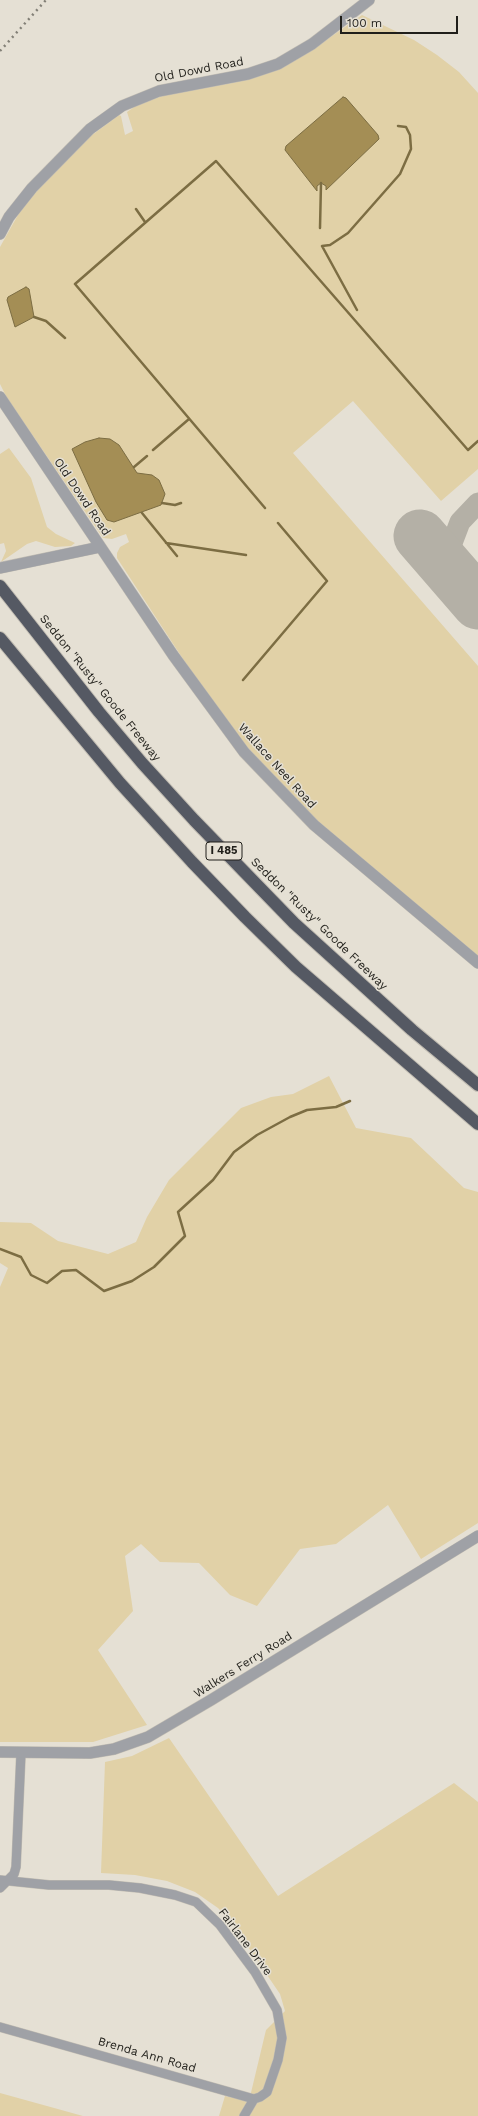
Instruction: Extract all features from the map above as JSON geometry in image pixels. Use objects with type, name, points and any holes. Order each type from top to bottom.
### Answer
[{"type":"highway","name":"Seddon \"Rusty\" Goode Freeway","points":[[1,587],[142,763],[210,836],[305,933],[412,1030],[478,1085]]},
{"type":"highway","name":"I 485","points":[[0,638],[44,694],[120,783],[245,917],[296,967],[478,1124]]},
{"type":"street","name":"Old Dowd Road","points":[[0,234],[9,217],[32,188],[90,129],[122,106],[159,91],[240,76],[263,70],[293,56],[369,0]]},
{"type":"street","name":"Old Dowd Road","points":[[0,397],[100,547],[0,568]]},
{"type":"street","name":"Wallace Neel Road","points":[[100,547],[212,710],[257,766],[314,825],[478,963]]},
{"type":"street","name":"Walkers Ferry Road","points":[[0,1752],[90,1753],[114,1749],[148,1737],[478,1536]]},
{"type":"street","points":[[2,1883],[14,1874],[16,1867],[21,1753]]},
{"type":"street","name":"Fairlane Drive","points":[[2,1883],[109,1885],[140,1888],[175,1895],[196,1902],[220,1925],[255,1972],[277,2010],[282,2038],[274,2075],[267,2092],[254,2099]]},
{"type":"street","name":"Brenda Ann Road","points":[[0,2027],[254,2099]]},
{"type":"street","points":[[244,2116],[254,2099]]},
{"type":"shaded area","points":[[362,15],[414,40],[437,55],[459,72],[478,93],[478,469],[441,501],[353,401],[293,453],[478,666],[478,957],[313,817],[246,746],[202,688],[117,558],[117,553],[120,547],[129,542],[126,534],[112,539],[103,538],[7,398],[0,384],[0,247],[23,206],[88,138],[119,115],[121,116],[125,135],[133,131],[127,112],[137,105],[168,94],[232,83],[276,70],[315,48]]},
{"type":"shaded area","points":[[343,97],[346,98],[378,135],[379,139],[326,190],[326,186],[321,183],[317,186],[317,191],[285,150],[286,146]]},
{"type":"shaded area","points":[[26,287],[29,289],[34,317],[15,327],[7,300],[8,297]]},
{"type":"shaded area","points":[[99,438],[110,439],[119,445],[137,473],[152,475],[159,480],[165,494],[161,505],[114,522],[107,520],[96,502],[72,449],[85,442]]},
{"type":"shaded area","points":[[9,448],[31,478],[47,527],[56,534],[75,543],[71,546],[55,547],[36,541],[27,544],[1,562],[6,551],[4,543],[0,544],[0,454]]},
{"type":"shaded area","points":[[329,1076],[356,1128],[411,1138],[464,1188],[478,1192],[478,1523],[421,1559],[388,1505],[336,1544],[300,1549],[257,1606],[230,1595],[199,1563],[160,1562],[141,1544],[125,1556],[133,1611],[98,1650],[147,1725],[93,1742],[0,1742],[0,1287],[8,1268],[0,1263],[0,1222],[31,1223],[58,1241],[108,1254],[136,1242],[147,1217],[169,1180],[241,1108],[271,1097],[293,1094]]},
{"type":"shaded area","points":[[169,1738],[278,1896],[454,1783],[478,1802],[478,2116],[219,2116],[225,2096],[249,2101],[266,2030],[285,2011],[280,1994],[231,1922],[218,1908],[195,1892],[167,1881],[135,1875],[101,1873],[105,1762],[132,1756]]},
{"type":"shaded area","points":[[0,2093],[83,2116],[0,2116]]},
{"type":"waterway","points":[[357,310],[322,246],[330,245],[348,233],[400,174],[411,149],[410,135],[406,127],[398,126]]},
{"type":"waterway","points":[[265,508],[75,284],[216,161],[468,450],[478,441]]},
{"type":"waterway","points":[[320,228],[321,183]]},
{"type":"waterway","points":[[136,209],[145,222]]},
{"type":"waterway","points":[[34,317],[46,321],[65,338]]},
{"type":"waterway","points":[[153,450],[189,419]]},
{"type":"waterway","points":[[134,467],[147,456]]},
{"type":"waterway","points":[[162,503],[175,505],[181,503]]},
{"type":"waterway","points":[[142,513],[177,556]]},
{"type":"waterway","points":[[243,680],[327,581],[278,523]]},
{"type":"waterway","points":[[166,543],[246,555]]},
{"type":"waterway","points":[[0,1249],[21,1257],[31,1275],[47,1283],[62,1271],[76,1270],[104,1291],[132,1281],[154,1267],[185,1236],[178,1212],[213,1180],[234,1152],[257,1135],[290,1117],[307,1110],[336,1107],[350,1101]]},
{"type":"taxiway","points":[[462,584],[451,561],[452,543],[460,522],[478,503]]},
{"type":"runway","points":[[420,536],[478,603]]},
{"type":"railway","points":[[0,51],[46,0]]}]
